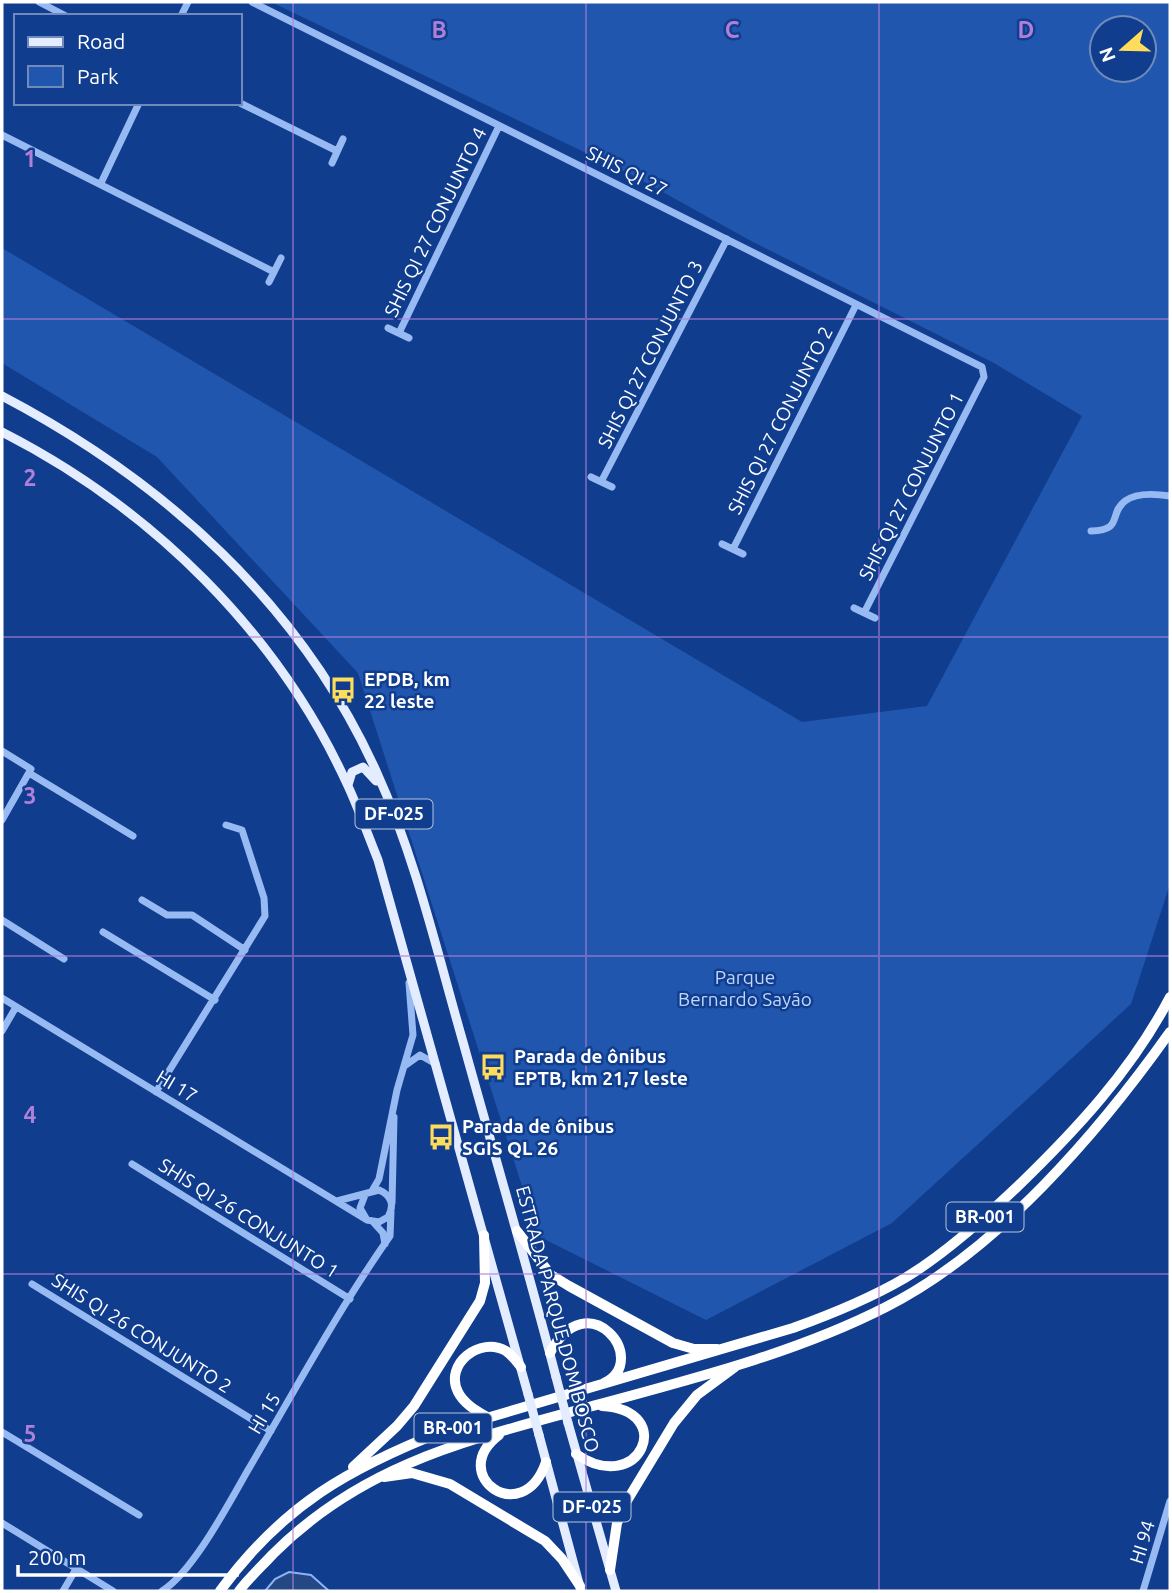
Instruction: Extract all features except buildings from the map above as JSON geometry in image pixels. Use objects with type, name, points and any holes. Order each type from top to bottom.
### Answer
[{"type":"highway","name":"BR-001","points":[[220,1591],[238,1567],[288,1516],[314,1494],[348,1473],[415,1442],[487,1417],[731,1348],[848,1308],[906,1277],[962,1238],[1078,1128],[1121,1073],[1170,996]]},
{"type":"highway","name":"BR-001","points":[[239,1591],[315,1515],[371,1479],[416,1459],[506,1429],[736,1365],[829,1332],[887,1307],[939,1274],[993,1231],[1093,1133],[1170,1032]]},
{"type":"highway","points":[[517,1231],[551,1275],[655,1335],[694,1349],[731,1348]]},
{"type":"highway","points":[[348,1473],[414,1406],[480,1301],[485,1283],[484,1235]]},
{"type":"highway","points":[[550,1353],[558,1338],[573,1326],[596,1324],[607,1329],[618,1341],[621,1355],[618,1371],[610,1380],[593,1388]]},
{"type":"highway","points":[[487,1417],[464,1401],[458,1393],[455,1381],[462,1360],[472,1351],[485,1346],[508,1352],[521,1367]]},
{"type":"highway","points":[[610,1570],[617,1523],[661,1444],[691,1401],[736,1365]]},
{"type":"highway","points":[[576,1454],[601,1467],[616,1467],[630,1461],[641,1450],[645,1434],[640,1420],[621,1407],[592,1406]]},
{"type":"highway","points":[[506,1429],[489,1442],[483,1452],[480,1466],[482,1477],[487,1484],[506,1494],[528,1491],[538,1482],[546,1462]]},
{"type":"highway","points":[[371,1479],[412,1473],[450,1484],[545,1541],[562,1559],[581,1589]]},
{"type":"main road","name":"ESTRADA PARQUE DOM BOSCO","points":[[2,396],[110,458],[161,496],[225,557],[284,620],[324,677],[366,748],[409,853],[616,1591]]},
{"type":"main road","name":"DF-025","points":[[2,432],[51,457],[109,496],[206,580],[281,671],[314,722],[348,785],[378,860],[403,944],[581,1589]]},
{"type":"main road","points":[[348,785],[356,768],[368,769],[390,804]]},
{"type":"street","points":[[39,2],[62,14]]},
{"type":"street","name":"SHIS QI 27","points":[[252,2],[980,365],[985,372]]},
{"type":"street","points":[[242,104],[337,151]]},
{"type":"street","points":[[101,183],[138,105]]},
{"type":"street","name":"SHIS QI 27 CONJUNTO 4","points":[[399,333],[499,125]]},
{"type":"street","points":[[2,135],[274,272]]},
{"type":"street","points":[[332,163],[344,139]]},
{"type":"street","name":"SHIS QI 27 CONJUNTO 3","points":[[601,482],[727,239]]},
{"type":"street","points":[[269,282],[281,258]]},
{"type":"street","name":"SHIS QI 27 CONJUNTO 2","points":[[733,549],[856,305]]},
{"type":"street","points":[[388,328],[409,338]]},
{"type":"street","name":"SHIS QI 27 CONJUNTO 1","points":[[864,613],[985,372]]},
{"type":"street","points":[[591,477],[612,487]]},
{"type":"street","points":[[1090,531],[1110,527],[1121,506],[1131,497],[1170,496]]},
{"type":"street","points":[[722,544],[743,554]]},
{"type":"street","points":[[854,608],[875,618]]},
{"type":"street","points":[[2,751],[133,836]]},
{"type":"street","points":[[2,820],[30,771]]},
{"type":"street","points":[[156,1092],[265,916],[264,898],[242,830],[226,825]]},
{"type":"street","points":[[142,900],[167,915],[192,915],[245,950]]},
{"type":"street","points":[[2,920],[64,959]]},
{"type":"street","points":[[103,932],[215,1000]]},
{"type":"street","points":[[385,1244],[383,1233],[360,1208],[382,1168],[414,1019],[403,944]]},
{"type":"street","name":"HI 17","points":[[2,999],[370,1221]]},
{"type":"street","points":[[2,1031],[16,1007]]},
{"type":"street","points":[[403,1069],[414,1056],[420,1055],[437,1065]]},
{"type":"street","name":"HI 15","points":[[162,1591],[185,1570],[392,1231],[393,1109]]},
{"type":"street","name":"SHIS QI 26 CONJUNTO 1","points":[[132,1164],[350,1299]]},
{"type":"street","points":[[336,1201],[369,1193],[385,1193],[392,1208],[384,1220],[370,1221]]},
{"type":"street","name":"SHIS QI 26 CONJUNTO 2","points":[[32,1284],[271,1431]]},
{"type":"street","points":[[2,1432],[139,1515]]},
{"type":"street","name":"HI 94","points":[[1143,1591],[1169,1512],[1170,1501]]},
{"type":"street","points":[[2,1523],[113,1591]]},
{"type":"street","points":[[64,1591],[76,1569]]},
{"type":"green space","name":"Parque Bernardo Sayão","points":[[271,2],[1170,2],[1170,884],[1131,1004],[892,1223],[706,1320],[538,1236],[358,673],[157,457],[2,363],[2,248],[802,722],[927,706],[1082,416],[994,363],[753,242],[632,175]]},
{"type":"shaded area","points":[[289,1572],[311,1575],[329,1591],[265,1591],[275,1579]]},
{"type":"place","name":"EPDB, km 22 leste","points":[[343,690]]},
{"type":"place","name":"Parada de ônibus EPTB, km 21,7 leste","points":[[493,1067]]},
{"type":"place","name":"Parada de ônibus SGIS QL 26","points":[[441,1137]]}]
